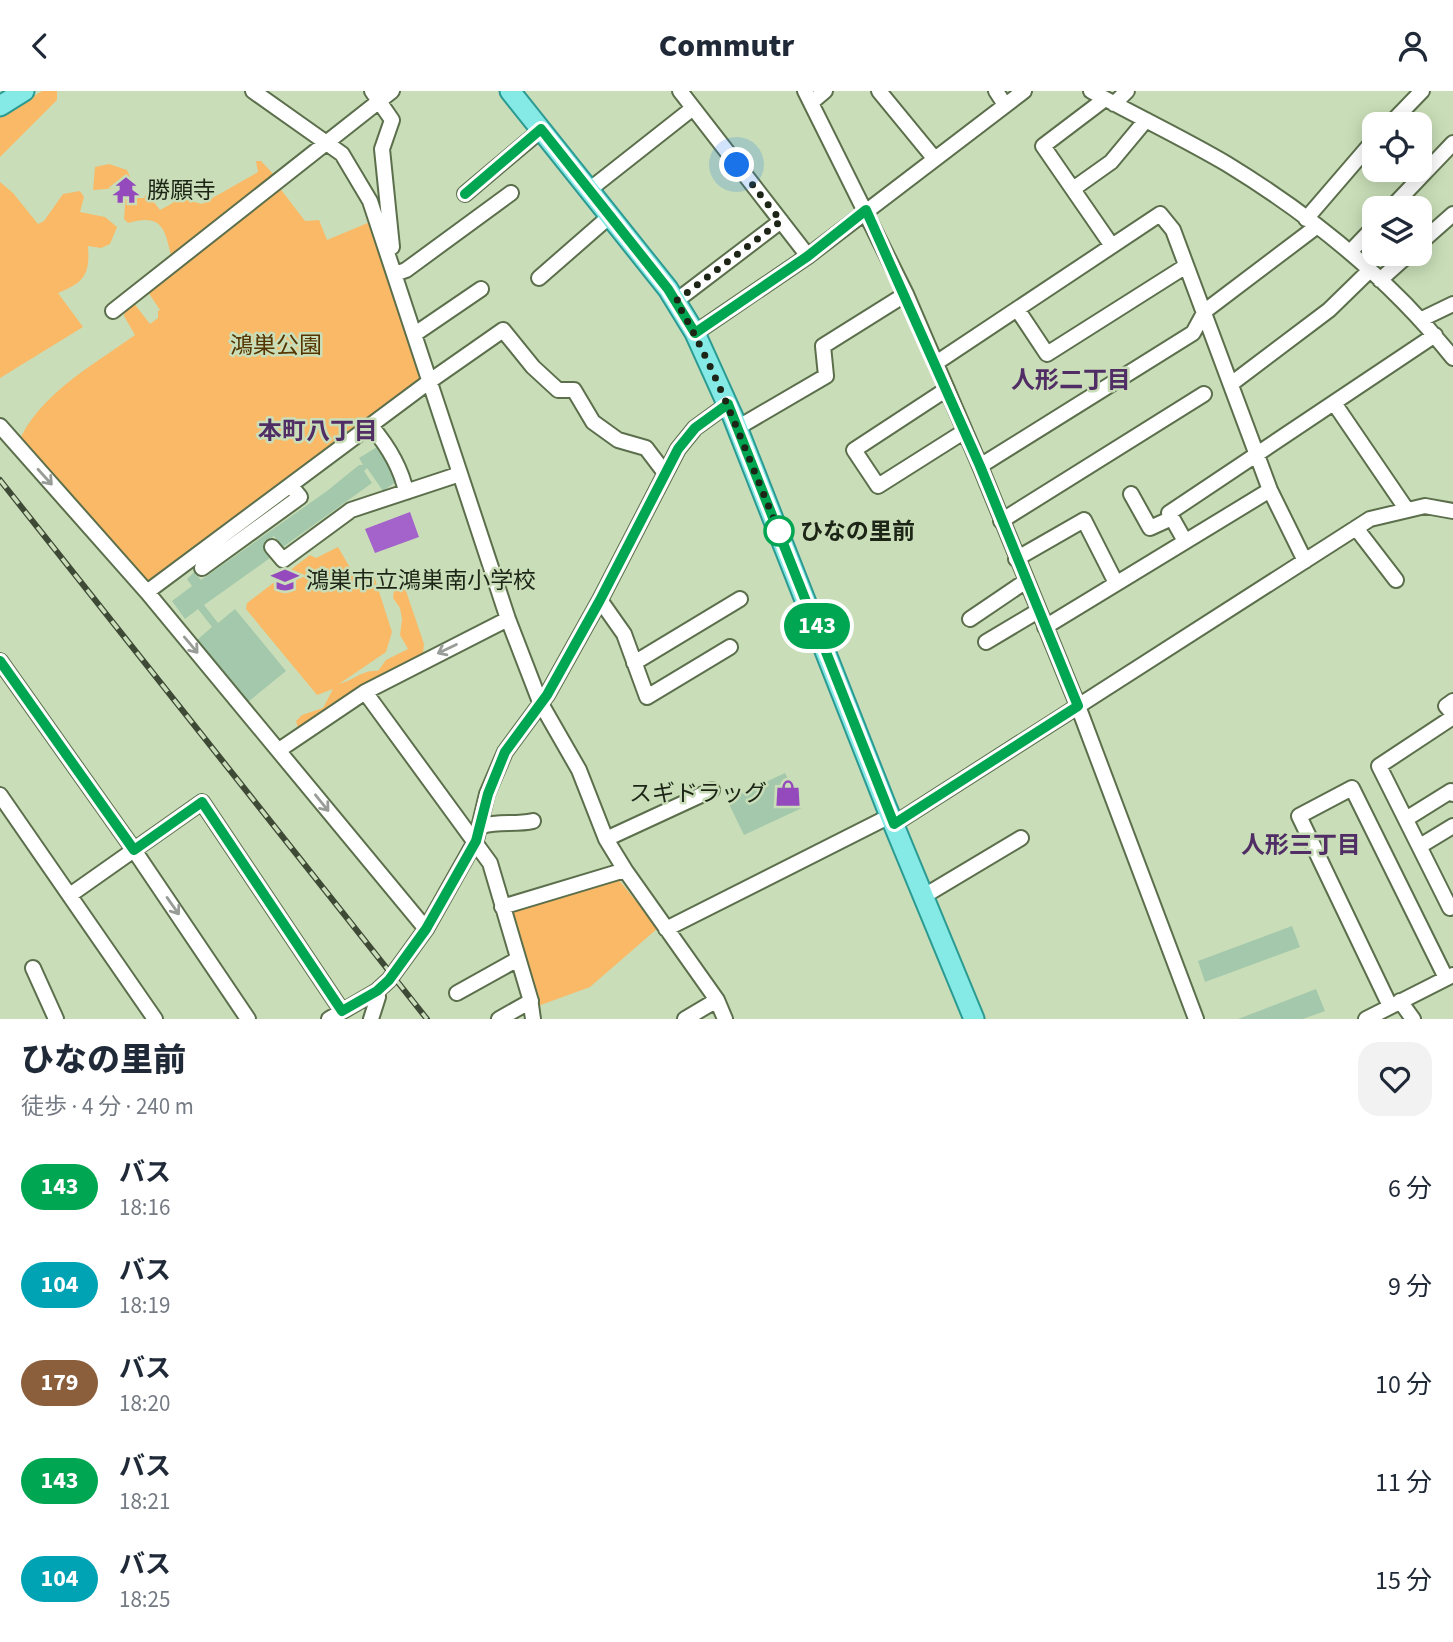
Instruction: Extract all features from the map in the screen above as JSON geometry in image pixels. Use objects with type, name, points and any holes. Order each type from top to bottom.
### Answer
[{"type":"main road","points":[[0,106],[24,91]]},
{"type":"main road","points":[[510,91],[676,301],[695,333],[728,404],[892,820],[974,1019]]},
{"type":"street","points":[[253,91],[342,154],[370,201],[508,619],[540,702],[579,770],[606,839],[717,1000],[725,1019]]},
{"type":"street","points":[[680,91],[808,256]]},
{"type":"street","points":[[825,91],[808,97],[906,294],[980,466],[1168,934],[1196,1019]]},
{"type":"street","points":[[879,91],[934,157]]},
{"type":"street","points":[[996,91],[1005,105]]},
{"type":"street","points":[[695,333],[808,256],[934,157],[1024,91]]},
{"type":"street","points":[[1091,91],[1228,165],[1351,251],[1422,319],[1453,358]]},
{"type":"street","points":[[1112,246],[1042,146],[1127,91]]},
{"type":"street","points":[[1402,112],[1422,91]]},
{"type":"street","points":[[113,311],[328,143],[381,94],[392,120],[382,149],[393,268]]},
{"type":"street","points":[[589,190],[693,108]]},
{"type":"street","points":[[1073,189],[1111,162],[1146,120]]},
{"type":"street","points":[[465,194],[541,129]]},
{"type":"street","points":[[1402,196],[1453,143]]},
{"type":"street","points":[[980,466],[1193,333],[1205,311],[1311,223],[1362,156]]},
{"type":"street","points":[[393,268],[406,269],[510,193]]},
{"type":"street","points":[[1432,232],[1453,213]]},
{"type":"street","points":[[936,363],[1160,214],[1173,230],[1270,490],[1306,561]]},
{"type":"street","points":[[539,278],[610,216]]},
{"type":"street","points":[[676,301],[781,221]]},
{"type":"street","points":[[1351,251],[1362,240]]},
{"type":"street","points":[[1017,309],[1047,354],[1186,265]]},
{"type":"street","points":[[1231,384],[1390,266]]},
{"type":"street","points":[[415,334],[481,289]]},
{"type":"street","points":[[737,428],[826,376],[823,346],[906,294]]},
{"type":"street","points":[[1422,319],[1453,304]]},
{"type":"street","points":[[147,592],[430,381],[503,330],[533,367],[558,390],[574,390],[593,422],[618,440],[646,448],[665,473]]},
{"type":"street","points":[[1185,541],[1169,513],[1435,335]]},
{"type":"street","points":[[947,389],[854,450],[878,486],[965,431]]},
{"type":"street","points":[[1001,521],[1204,394]]},
{"type":"street","points":[[1334,403],[1407,510]]},
{"type":"street","points":[[328,1019],[377,991],[393,976],[426,929],[476,841],[482,826],[488,794],[505,752],[540,702],[600,600],[678,449],[695,428],[728,404]]},
{"type":"street","points":[[0,426],[147,592],[426,929]]},
{"type":"street","points":[[371,426],[385,443],[404,480],[406,492]]},
{"type":"street","points":[[272,547],[283,560],[351,510],[460,474]]},
{"type":"street","points":[[202,568],[300,497],[291,486]]},
{"type":"street","points":[[1045,627],[1270,490]]},
{"type":"street","points":[[1131,494],[1150,528],[1172,517]]},
{"type":"street","points":[[666,929],[850,834],[892,820],[1078,706],[1370,519],[1425,506],[1453,511]]},
{"type":"street","points":[[1016,559],[1084,520],[1116,583]]},
{"type":"street","points":[[1356,528],[1396,580]]},
{"type":"street","points":[[970,619],[1026,581]]},
{"type":"street","points":[[635,663],[740,599]]},
{"type":"street","points":[[600,600],[624,634],[647,697],[730,647]]},
{"type":"street","points":[[986,642],[1038,611]]},
{"type":"street","points":[[279,750],[365,692],[508,619]]},
{"type":"street","points":[[0,661],[134,850],[248,1019]]},
{"type":"street","points":[[0,690],[14,681]]},
{"type":"street","points":[[365,692],[490,863],[531,1001],[533,1019]]},
{"type":"street","points":[[1452,909],[1379,765],[1453,715],[1446,706],[1453,701]]},
{"type":"street","points":[[1366,1019],[1395,1004],[1450,976],[1352,788],[1299,816],[1395,1004],[1413,1019]]},
{"type":"street","points":[[606,839],[712,790]]},
{"type":"street","points":[[1406,818],[1451,791],[1453,794]]},
{"type":"street","points":[[0,795],[155,1019]]},
{"type":"street","points":[[70,895],[202,802],[342,1011]]},
{"type":"street","points":[[482,826],[501,821],[533,821]]},
{"type":"street","points":[[1420,846],[1453,826]]},
{"type":"street","points":[[923,897],[1021,838]]},
{"type":"street","points":[[502,907],[625,870]]},
{"type":"street","points":[[457,993],[518,959]]},
{"type":"street","points":[[33,968],[56,1019]]},
{"type":"street","points":[[371,1019],[378,997],[377,991]]},
{"type":"street","points":[[685,1019],[717,1000]]},
{"type":"street","points":[[499,1019],[531,1001]]},
{"type":"green space","points":[[42,91],[57,91],[57,100],[0,157],[0,117]]},
{"type":"green space","points":[[256,161],[261,161],[277,178],[172,259],[161,227],[150,220],[128,223],[124,219],[125,205],[119,188],[93,190],[95,167],[109,164],[127,170],[138,195],[149,196],[160,210],[173,203],[172,196],[202,204],[258,172]]},
{"type":"green space","points":[[0,182],[13,193],[38,224],[44,221],[63,194],[80,191],[84,197],[80,212],[105,217],[117,227],[110,244],[101,248],[88,246],[88,264],[84,276],[58,293],[83,327],[0,378]]},
{"type":"green space","name":"鴻巣公園","points":[[279,187],[305,221],[319,220],[327,240],[370,222],[424,376],[413,389],[148,589],[17,446],[38,411],[52,397],[84,370],[135,335],[124,316],[126,307],[133,302],[150,324],[158,318],[160,310],[146,289]]},
{"type":"green space","points":[[338,547],[356,578],[373,573],[392,632],[386,652],[339,684],[368,672],[378,671],[386,660],[408,649],[400,635],[400,608],[393,598],[394,591],[401,585],[405,588],[424,644],[423,654],[299,731],[296,721],[302,715],[323,708],[333,689],[317,695],[246,609],[247,603],[310,555],[316,558]]},
{"type":"green space","points":[[618,879],[658,928],[590,987],[538,1006],[511,915],[514,910]]},
{"type":"shaded area","points":[[410,512],[419,537],[375,553],[365,529]]},
{"type":"building","points":[[377,447],[400,479],[383,491],[367,468],[364,471],[372,483],[283,547],[274,536],[266,542],[270,558],[204,605],[218,623],[235,609],[286,671],[248,702],[197,640],[212,627],[198,609],[185,619],[172,601],[192,586],[187,579],[194,572],[201,580],[327,491],[359,465],[363,465],[359,458]]},
{"type":"building","points":[[785,773],[802,808],[744,835],[727,800]]},
{"type":"building","points":[[1292,926],[1300,947],[1205,982],[1198,961]]},
{"type":"building","points":[[1316,989],[1325,1011],[1303,1019],[1238,1019]]},
{"type":"railway","points":[[0,480],[427,1019]]},
{"type":"bus line","name":"143","points":[[0,661],[134,850],[202,802],[342,1011],[377,991],[389,980],[426,929],[476,841],[482,826],[488,794],[505,752],[527,718],[547,695],[600,600],[678,449],[695,428],[728,404],[894,824],[905,820],[1078,706],[980,466],[906,294],[866,210],[808,256],[695,333],[668,289],[541,129],[465,194]]},
{"type":"place","name":"勝願寺","points":[[126,190]]},
{"type":"place","name":"ひなの里前","points":[[779,531]]},
{"type":"place","name":"鴻巣市立鴻巣南小学校","points":[[285,580]]},
{"type":"place","name":"スギドラッグ","points":[[788,793]]},
{"type":"district","name":"人形二丁目","points":[[1071,380]]},
{"type":"district","name":"本町八丁目","points":[[318,431]]},
{"type":"district","name":"人形三丁目","points":[[1301,845]]},
{"type":"route","points":[[737,165],[781,221],[676,301],[695,333],[728,404],[779,531]]}]
